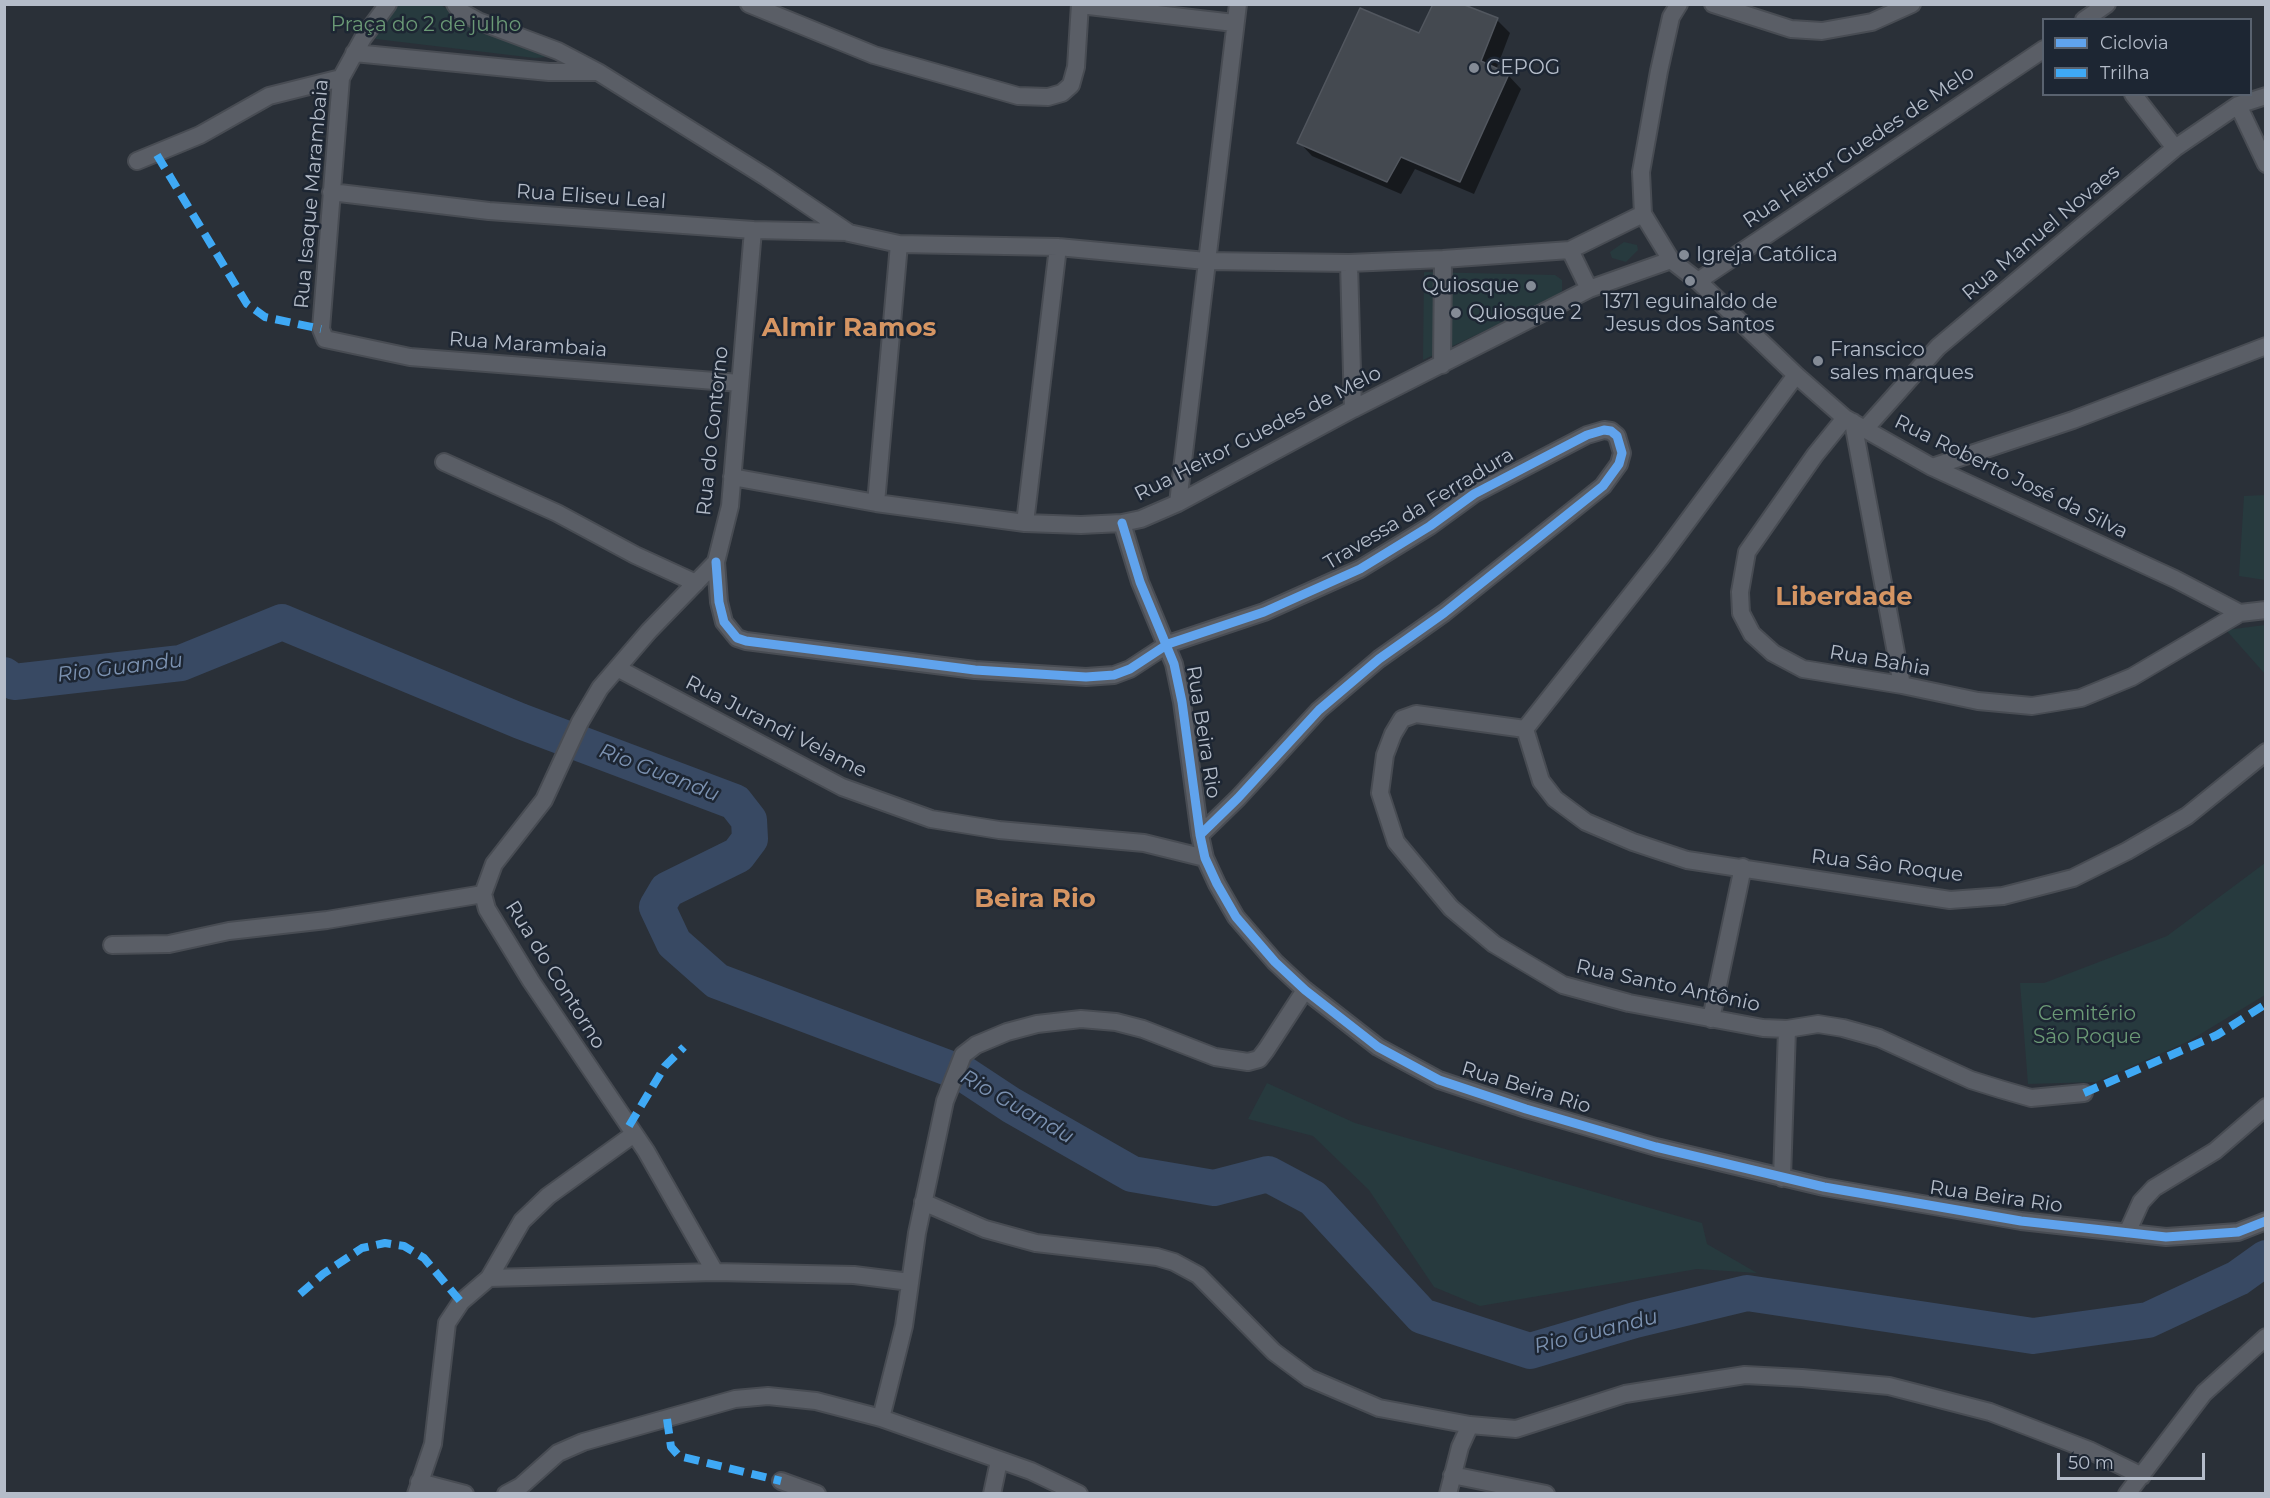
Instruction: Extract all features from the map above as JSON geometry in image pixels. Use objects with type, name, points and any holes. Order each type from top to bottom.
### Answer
[{"type":"street","name":"Rua Isaque Marambaia","points":[[321,329],[341,78],[354,53],[388,4]]},
{"type":"street","points":[[455,4],[460,11],[478,21],[558,51],[598,72],[849,232],[899,244],[1058,247],[1206,261],[1349,263],[1443,260],[1570,250],[1643,214]]},
{"type":"street","points":[[749,4],[874,55],[1018,96],[1048,97],[1062,93],[1071,85],[1076,67],[1080,5],[1234,23]]},
{"type":"street","points":[[1178,503],[1238,4]]},
{"type":"street","points":[[1671,260],[1643,214],[1641,172],[1669,28],[1674,10],[1679,4]]},
{"type":"street","points":[[1713,4],[1791,29],[1822,31],[1872,22],[1912,4]]},
{"type":"street","points":[[2087,18],[2107,4]]},
{"type":"street","name":"Rua Heitor Guedes de Melo","points":[[1698,281],[2042,50]]},
{"type":"street","points":[[354,53],[549,72],[598,72]]},
{"type":"street","points":[[137,161],[157,155],[200,135],[269,96],[341,78]]},
{"type":"street","points":[[2135,96],[2175,148]]},
{"type":"street","name":"Rua Manuel Novaes","points":[[1854,423],[1938,346],[2175,148],[2238,105],[2265,96]]},
{"type":"street","points":[[2238,105],[2265,165]]},
{"type":"street","name":"Rua Eliseu Leal","points":[[332,192],[489,211],[753,230],[849,232]]},
{"type":"street","name":"Rua do Contorno","points":[[715,1272],[634,1134],[531,981],[487,909],[483,894],[494,864],[544,800],[580,722],[600,688],[649,631],[716,562],[730,506],[753,230]]},
{"type":"street","points":[[876,503],[899,244]]},
{"type":"street","points":[[1025,523],[1058,247]]},
{"type":"street","points":[[1570,250],[1589,289]]},
{"type":"street","points":[[1442,365],[1443,260]]},
{"type":"street","name":"Rua Heitor Guedes de Melo","points":[[732,477],[876,503],[1025,523],[1122,523],[1141,519],[1178,503],[1353,409],[1589,289],[1671,260]]},
{"type":"street","name":"Rua Roberto José da Silva","points":[[1671,260],[1698,281],[1796,375],[1854,423],[1932,467],[2175,579],[2240,613]]},
{"type":"street","points":[[1349,263],[1353,409]]},
{"type":"street","name":"Rua Marambaia","points":[[321,329],[325,339],[333,342],[410,357],[740,383]]},
{"type":"street","points":[[1932,467],[2073,420],[2265,346]]},
{"type":"street","points":[[1525,729],[1661,557],[1796,375]]},
{"type":"street","points":[[1854,423],[1902,685]]},
{"type":"street","name":"Rua Bahia","points":[[1854,423],[1815,455],[1747,552],[1740,592],[1741,613],[1759,642],[1803,669],[1902,685],[1978,701],[2032,706],[2081,698],[2132,677],[2240,613]]},
{"type":"street","name":"Travessa da Ferradura","points":[[716,562],[719,603],[724,622],[737,638],[760,644],[975,670],[1086,677],[1114,675],[1130,669],[1167,644],[1264,612],[1360,569],[1430,526],[1474,494],[1587,435],[1604,430],[1611,431],[1617,436],[1622,453],[1619,464],[1603,486],[1444,613],[1380,659],[1319,710],[1238,798],[1200,835]]},
{"type":"street","points":[[444,462],[557,513],[696,583]]},
{"type":"street","name":"Rua Beira Rio","points":[[1122,523],[1140,582],[1167,644],[1182,702],[1204,858],[1236,917],[1275,962],[1305,990],[1378,1047],[1439,1080],[1656,1147],[1782,1178],[2021,1221],[2166,1237],[2238,1232],[2265,1221]]},
{"type":"street","points":[[2240,613],[2265,610]]},
{"type":"street","name":"Rua Jurandi Velame","points":[[617,668],[842,788],[930,819],[999,830],[1144,843],[1204,858]]},
{"type":"street","name":"Rua Santo Antônio","points":[[1525,729],[1416,714],[1402,719],[1385,755],[1380,793],[1396,842],[1451,908],[1494,945],[1563,985],[1629,1003],[1763,1028],[1787,1029],[1818,1024],[1879,1038],[1971,1080],[2031,1098],[2084,1093]]},
{"type":"street","name":"Rua Sâo Roque","points":[[1525,729],[1541,781],[1555,799],[1586,822],[1634,842],[1687,860],[1950,900],[2003,896],[2039,889],[2073,878],[2127,851],[2187,816],[2265,752]]},
{"type":"street","points":[[1711,1019],[1743,867]]},
{"type":"street","points":[[112,945],[169,944],[229,931],[338,918],[483,894]]},
{"type":"street","points":[[881,1418],[902,1334],[923,1202],[945,1101],[963,1055],[976,1045],[1007,1032],[1037,1024],[1081,1019],[1116,1022],[1143,1029],[1215,1057],[1248,1062],[1259,1059],[1305,990]]},
{"type":"street","points":[[1782,1178],[1787,1029]]},
{"type":"street","points":[[2127,1233],[2141,1202],[2154,1188],[2215,1151],[2265,1107]]},
{"type":"street","points":[[465,1494],[418,1488],[433,1444],[447,1323],[461,1302],[489,1278],[522,1221],[548,1196],[634,1134]]},
{"type":"street","points":[[923,1202],[985,1229],[1036,1243],[1157,1257],[1174,1262],[1198,1275],[1274,1352],[1309,1378],[1379,1408],[1470,1425],[1516,1429],[1625,1394],[1745,1375],[1802,1378],[1889,1386],[1990,1412],[2089,1450],[2142,1476]]},
{"type":"street","points":[[489,1278],[715,1272],[854,1275],[910,1282]]},
{"type":"street","points":[[2127,1494],[2205,1393],[2265,1337]]},
{"type":"street","points":[[506,1494],[521,1486],[558,1453],[583,1442],[735,1399],[768,1396],[816,1401],[881,1418],[1031,1471],[1079,1494]]},
{"type":"street","points":[[1448,1494],[1460,1447],[1470,1425]]},
{"type":"street","points":[[992,1494],[999,1461]]},
{"type":"street","points":[[1452,1475],[1546,1494]]},
{"type":"street","points":[[781,1481],[818,1494]]},
{"type":"green space","name":"Praça do 2 de julho","points":[[381,5],[441,5],[454,14],[550,50],[546,57],[535,58],[376,39],[368,33]]},
{"type":"green space","points":[[1624,242],[1637,245],[1638,250],[1626,262],[1612,258],[1610,252]]},
{"type":"green space","points":[[1424,272],[1555,275],[1562,280],[1562,291],[1552,299],[1423,360]]},
{"type":"green space","points":[[2265,495],[2265,580],[2239,576],[2244,496]]},
{"type":"green space","points":[[2265,625],[2265,674],[2226,630]]},
{"type":"green space","name":"Cemitério São Roque","points":[[2265,863],[2265,995],[2189,1041],[2096,1082],[2028,1084],[2020,983],[2044,983],[2167,936]]},
{"type":"green space","points":[[1267,1083],[1355,1123],[1702,1223],[1707,1244],[1757,1273],[1697,1269],[1480,1306],[1434,1287],[1369,1190],[1313,1136],[1248,1119]]},
{"type":"building","points":[[1433,4],[1462,4],[1498,18],[1481,61],[1509,74],[1460,182],[1401,157],[1387,182],[1297,143],[1360,8],[1419,33]]},
{"type":"waterway","name":"Rio Guandu","points":[[4,675],[14,682],[181,663],[282,622],[520,721],[735,802],[749,820],[750,839],[738,855],[667,890],[657,907],[674,943],[717,981],[964,1074],[1011,1105],[1132,1174],[1214,1188],[1268,1174],[1313,1198],[1422,1316],[1530,1351],[1635,1320],[1747,1293],[2033,1336],[2148,1320],[2238,1278],[2266,1258]]},
{"type":"marked path","points":[[157,155],[247,304],[265,317],[321,329]]},
{"type":"marked path","points":[[2084,1093],[2217,1035],[2266,1004]]},
{"type":"marked path","points":[[629,1126],[665,1066],[684,1047]]},
{"type":"marked path","points":[[300,1294],[323,1274],[362,1248],[385,1243],[404,1246],[424,1258],[461,1302]]},
{"type":"marked path","points":[[667,1419],[671,1447],[679,1456],[781,1481]]},
{"type":"cycle path","points":[[716,562],[719,602],[724,622],[737,638],[746,641],[975,670],[1086,677],[1114,675],[1130,669],[1168,644],[1264,612],[1360,569],[1430,526],[1474,494],[1587,435],[1604,430],[1611,431],[1617,436],[1622,453],[1619,464],[1603,486],[1444,613],[1379,659],[1319,710],[1238,798],[1200,835]]},
{"type":"cycle path","points":[[1122,523],[1140,582],[1174,664],[1182,702],[1200,835],[1205,858],[1217,884],[1236,917],[1275,962],[1305,990],[1378,1047],[1439,1080],[1526,1109],[1656,1147],[1824,1187],[2021,1221],[2166,1237],[2238,1232],[2266,1221]]},
{"type":"place","name":"CEPOG","points":[[1474,68]]},
{"type":"place","name":"Igreja Católica","points":[[1684,255]]},
{"type":"place","name":"1371 eguinaldo de Jesus dos Santos","points":[[1690,281]]},
{"type":"place","name":"Quiosque","points":[[1531,286]]},
{"type":"place","name":"Quiosque 2","points":[[1456,313]]},
{"type":"place","name":"Franscico sales marques","points":[[1818,361]]},
{"type":"district","name":"Almir Ramos","points":[[849,328]]},
{"type":"district","name":"Liberdade","points":[[1844,597]]},
{"type":"district","name":"Beira Rio","points":[[1035,899]]}]
